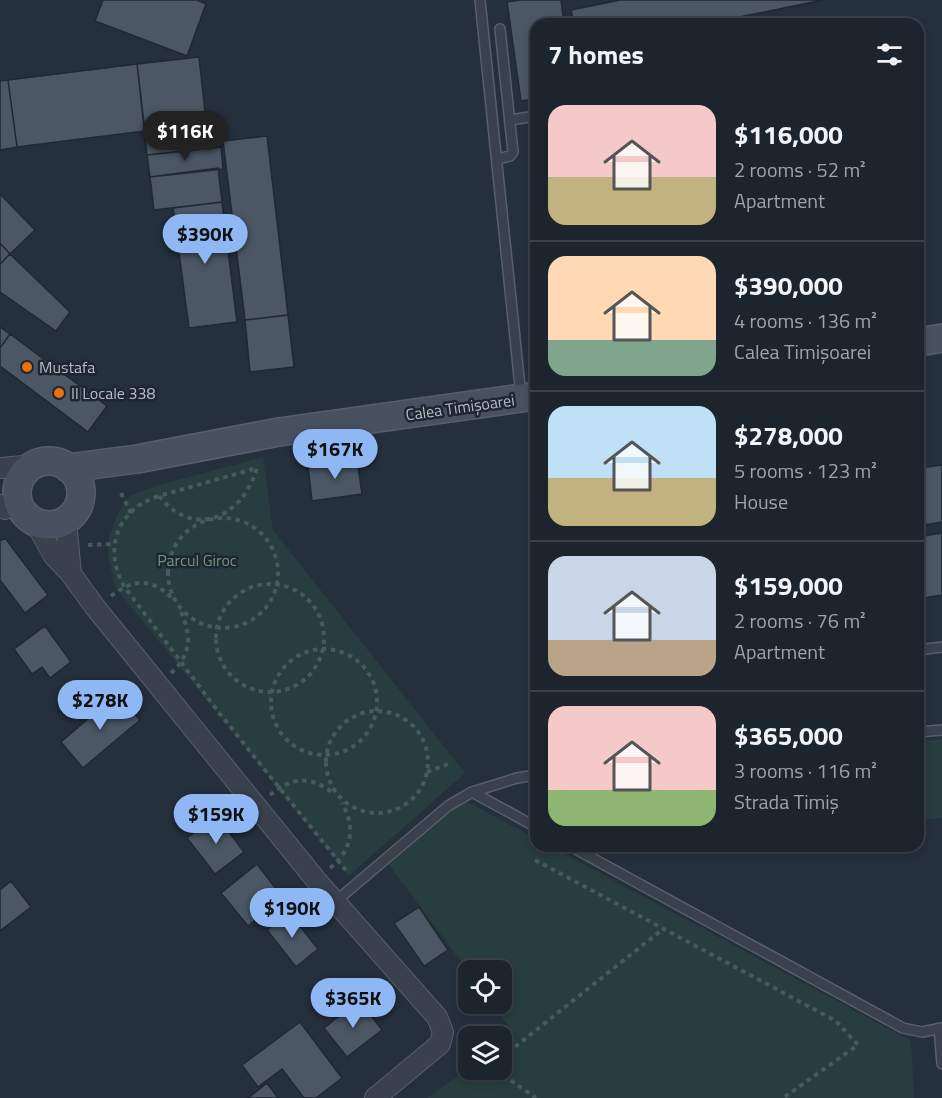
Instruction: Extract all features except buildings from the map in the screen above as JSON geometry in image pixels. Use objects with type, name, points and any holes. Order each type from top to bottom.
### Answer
[{"type":"main road","points":[[924,341],[942,338]]},
{"type":"main road","name":"Calea Timișoarei","points":[[68,468],[137,459],[279,432],[529,397]]},
{"type":"main road","name":"Calea Timișoarei","points":[[81,495],[137,459]]},
{"type":"main road","points":[[51,461],[68,468],[75,475],[81,495],[79,505],[66,521],[56,525],[45,525],[13,512],[18,502],[19,481],[15,470],[51,461]]},
{"type":"street","points":[[13,512],[71,574],[95,607],[316,880],[436,1017],[443,1032],[440,1044],[375,1098]]},
{"type":"street","points":[[66,521],[71,574]]},
{"type":"lane","points":[[480,0],[497,159],[529,397]]},
{"type":"lane","points":[[497,159],[513,153],[500,29]]},
{"type":"lane","points":[[510,120],[530,117]]},
{"type":"lane","points":[[924,649],[942,647]]},
{"type":"lane","points":[[924,732],[942,730]]},
{"type":"lane","points":[[335,902],[448,806],[472,792],[530,776]]},
{"type":"lane","points":[[472,792],[530,824]]},
{"type":"lane","points":[[581,852],[903,1028],[922,1032],[941,1028],[942,1064]]},
{"type":"path","points":[[159,684],[182,663],[189,639],[185,621],[168,580],[171,556],[176,545],[192,528],[226,514],[238,504],[252,483],[257,468],[151,499],[131,513],[118,530],[114,543],[115,562],[124,586],[182,663],[349,873]]},
{"type":"path","points":[[121,493],[131,513]]},
{"type":"path","points":[[95,607],[124,586],[138,582],[164,590],[190,617],[217,628],[229,628],[251,621],[268,605],[277,584],[278,571],[276,558],[262,535],[240,521],[195,519],[186,516],[177,512],[159,496]]},
{"type":"path","points":[[80,546],[114,543]]},
{"type":"path","points":[[277,584],[296,590],[311,602],[323,628],[323,648],[308,676],[288,689],[272,692],[253,689],[236,680],[219,656],[216,637],[217,628],[225,609],[238,594],[257,585],[277,584]]},
{"type":"path","points":[[323,648],[343,651],[355,658],[365,667],[377,691],[377,711],[369,731],[359,742],[340,753],[326,755],[312,754],[299,749],[283,736],[273,717],[271,704],[277,677],[290,660],[302,653],[323,648]]},
{"type":"path","points":[[256,807],[287,783],[295,781],[310,781],[331,790],[340,798],[358,810],[372,814],[387,813],[401,807],[413,799],[422,787],[427,773],[427,750],[416,729],[397,715],[377,711],[361,713],[343,723],[333,734],[326,755],[328,777],[340,798],[347,815],[350,832],[345,852],[339,861],[316,880]]},
{"type":"path","points":[[427,773],[448,764]]},
{"type":"path","points":[[535,860],[836,1021],[858,1045],[783,1098]]},
{"type":"path","points":[[512,1049],[663,929]]},
{"type":"path","points":[[510,1080],[536,1098]]},
{"type":"green space","name":"Parcul Giroc","points":[[263,457],[273,530],[465,773],[349,876],[115,587],[108,556],[109,536],[119,511],[130,496],[155,486]]},
{"type":"green space","points":[[942,739],[942,818],[924,820],[924,740]]},
{"type":"green space","points":[[462,799],[530,835],[530,852],[561,852],[911,1041],[914,1098],[427,1098],[458,1076],[458,1080],[512,1080],[512,1039],[516,1036],[512,1026],[508,1026],[500,1014],[512,1014],[512,960],[460,960],[389,865]]},
{"type":"place","name":"Mustafa","points":[[27,367]]},
{"type":"place","name":"Il Locale 338","points":[[59,393]]}]
